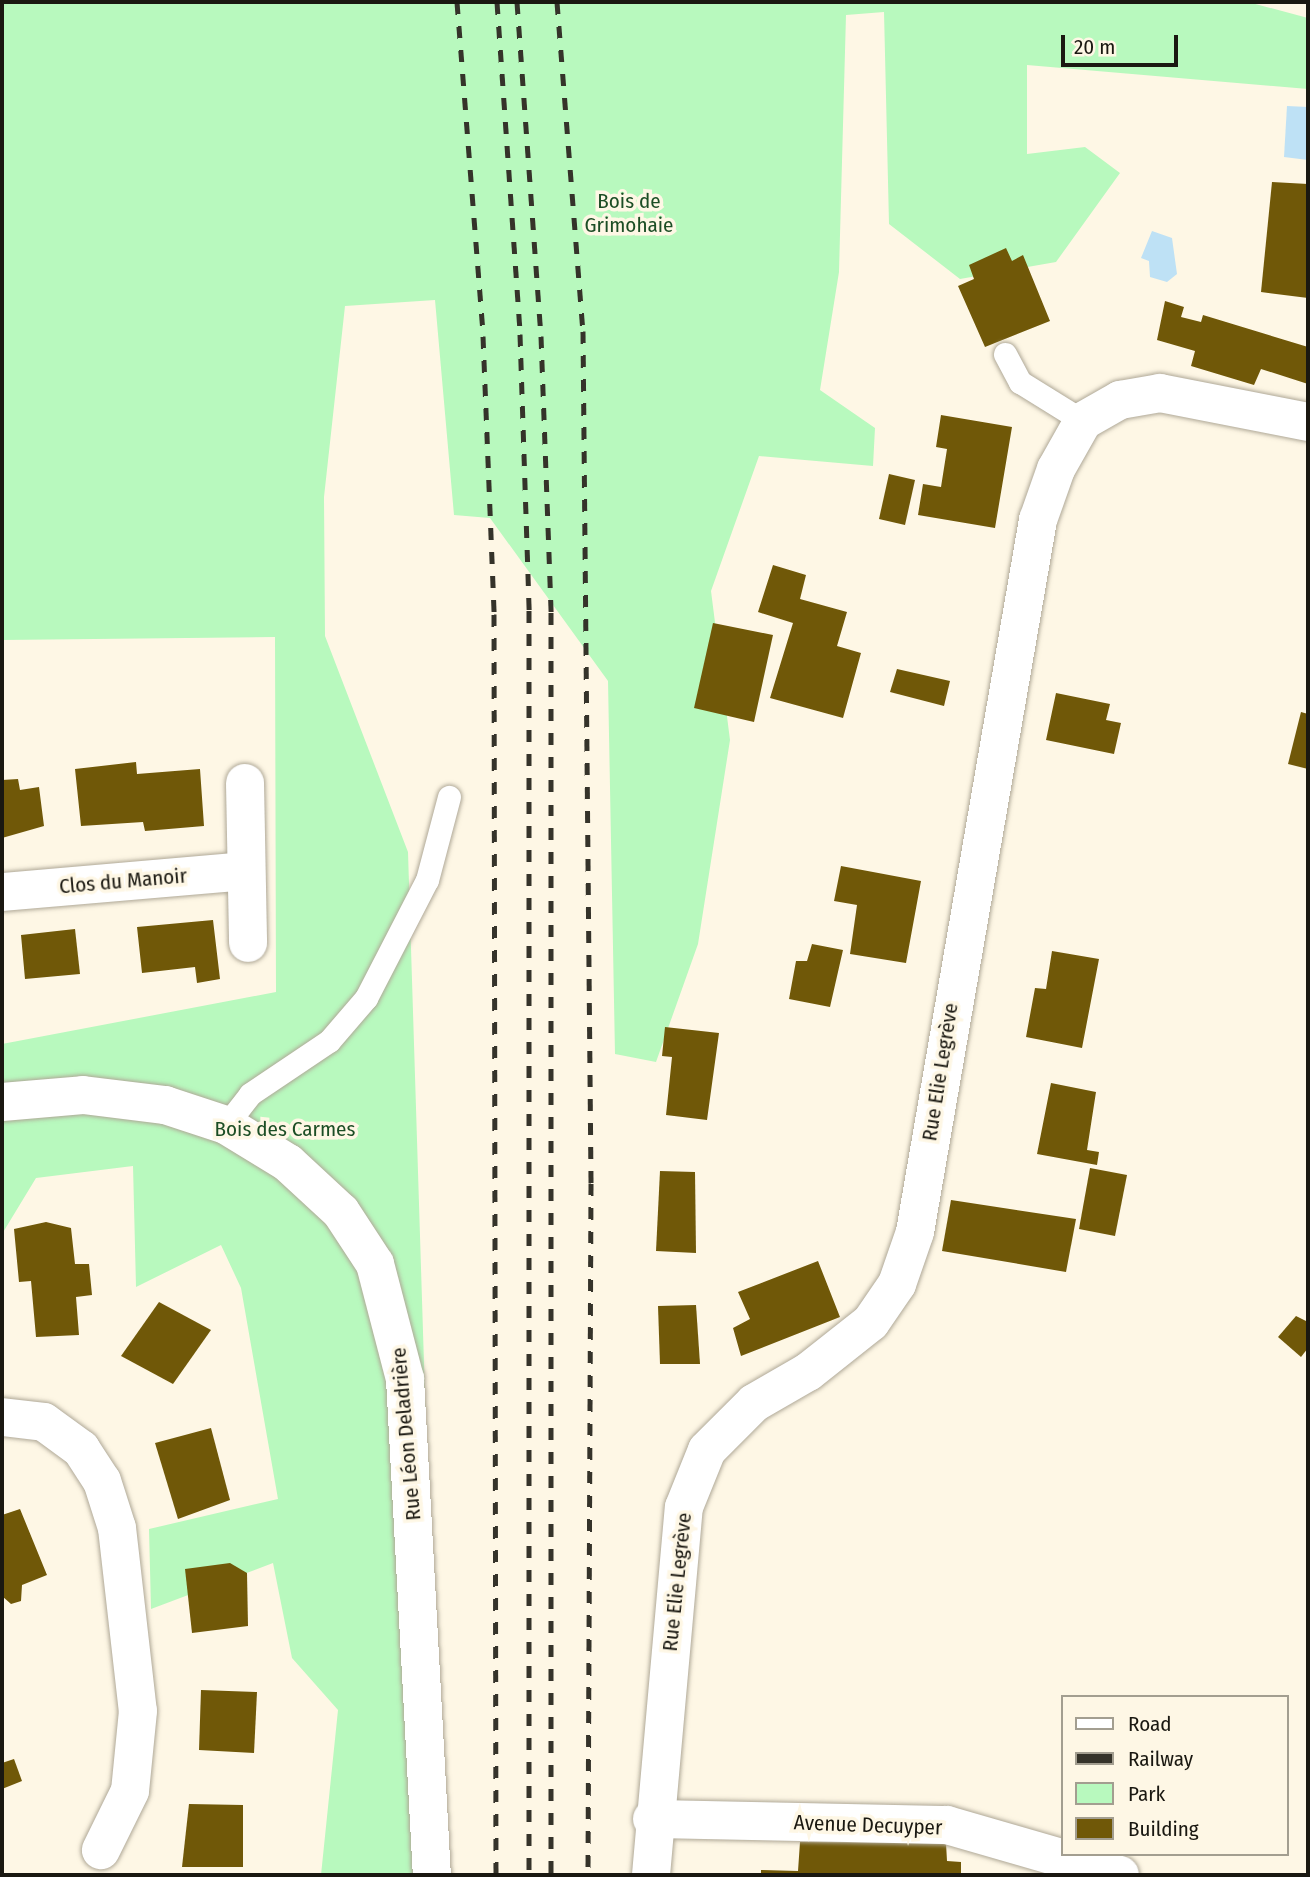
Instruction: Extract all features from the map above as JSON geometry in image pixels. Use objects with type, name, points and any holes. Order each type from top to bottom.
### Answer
[{"type":"street","points":[[1083,421],[1120,400],[1160,393],[1308,422]]},
{"type":"street","name":"Rue Elie Legrève","points":[[651,1875],[652,1819],[684,1507],[707,1450],[754,1403],[808,1372],[871,1322],[897,1284],[915,1232],[1038,520],[1056,468],[1083,421]]},
{"type":"street","points":[[245,783],[248,943]]},
{"type":"street","name":"Clos du Manoir","points":[[2,892],[245,871]]},
{"type":"street","name":"Rue Léon Deladrière","points":[[2,1102],[83,1095],[164,1105],[226,1125],[288,1163],[341,1212],[375,1264],[394,1320],[405,1378],[432,1875]]},
{"type":"street","points":[[2,1417],[44,1422],[81,1449],[102,1481],[117,1528],[138,1711],[130,1791],[101,1850]]},
{"type":"street","name":"Avenue Decuyper","points":[[652,1819],[947,1825],[1119,1875]]},
{"type":"lane","points":[[1005,354],[1020,383],[1083,421]]},
{"type":"lane","points":[[226,1125],[250,1094],[329,1041],[366,998],[427,880],[449,797]]},
{"type":"green space","name":"Bois de Grimohaie","points":[[2,2],[1248,2],[1308,18],[1308,89],[1027,65],[1027,154],[1085,147],[1120,173],[1056,262],[960,279],[889,224],[884,12],[846,15],[839,272],[820,390],[875,428],[873,466],[759,456],[711,591],[730,740],[698,944],[656,1062],[615,1054],[608,681],[490,518],[454,515],[435,300],[345,306],[324,497],[325,636],[408,852],[440,1875],[321,1875],[338,1710],[292,1658],[273,1563],[151,1609],[149,1529],[278,1499],[241,1288],[221,1245],[136,1287],[133,1166],[36,1178],[2,1234],[2,1044],[276,992],[275,637],[2,640]]},
{"type":"water","points":[[1287,106],[1308,107],[1308,160],[1284,157]]},
{"type":"water","points":[[1152,231],[1172,238],[1177,274],[1167,282],[1150,277],[1149,261],[1141,258]]},
{"type":"building","points":[[1272,182],[1308,184],[1308,298],[1261,292]]},
{"type":"building","points":[[1006,248],[1012,261],[1023,255],[1050,321],[985,347],[958,286],[974,279],[969,265]]},
{"type":"building","points":[[1165,301],[1184,307],[1181,317],[1201,322],[1203,315],[1308,347],[1308,384],[1261,369],[1254,385],[1191,366],[1195,351],[1157,340]]},
{"type":"building","points":[[941,415],[1012,427],[995,528],[918,515],[923,484],[941,487],[947,449],[936,447]]},
{"type":"building","points":[[889,474],[915,480],[905,525],[879,519]]},
{"type":"building","points":[[773,565],[806,575],[800,599],[847,612],[837,646],[861,653],[843,718],[770,698],[793,623],[758,612]]},
{"type":"building","points":[[713,623],[773,635],[754,722],[694,708]]},
{"type":"building","points":[[897,669],[950,681],[944,706],[890,692]]},
{"type":"building","points":[[1056,693],[1110,704],[1106,720],[1121,723],[1114,754],[1046,740]]},
{"type":"building","points":[[1301,712],[1308,714],[1308,769],[1288,764]]},
{"type":"building","points":[[136,762],[137,774],[200,769],[204,826],[145,831],[143,822],[81,826],[75,769]]},
{"type":"building","points":[[18,779],[20,790],[39,787],[44,826],[2,838],[2,780]]},
{"type":"building","points":[[841,866],[921,881],[906,963],[850,954],[857,905],[834,901]]},
{"type":"building","points":[[213,920],[220,979],[197,983],[195,967],[142,973],[137,927]]},
{"type":"building","points":[[75,929],[80,974],[25,979],[21,935]]},
{"type":"building","points":[[812,944],[843,950],[830,1007],[789,999],[796,961],[807,961]]},
{"type":"building","points":[[1052,951],[1099,959],[1082,1048],[1026,1037],[1035,988],[1046,989]]},
{"type":"building","points":[[665,1027],[719,1033],[707,1120],[666,1115],[672,1057],[662,1056]]},
{"type":"building","points":[[1051,1083],[1096,1092],[1087,1150],[1099,1152],[1097,1165],[1037,1154]]},
{"type":"building","points":[[1090,1168],[1127,1175],[1115,1236],[1079,1229]]},
{"type":"building","points":[[660,1171],[695,1172],[696,1253],[656,1251]]},
{"type":"building","points":[[951,1200],[1076,1219],[1066,1272],[942,1251]]},
{"type":"building","points":[[46,1222],[71,1228],[75,1264],[89,1264],[92,1295],[76,1297],[79,1335],[36,1337],[31,1281],[19,1282],[14,1229]]},
{"type":"building","points":[[818,1261],[840,1317],[741,1356],[733,1328],[750,1319],[738,1292]]},
{"type":"building","points":[[159,1302],[211,1330],[173,1384],[121,1356]]},
{"type":"building","points":[[696,1305],[700,1364],[660,1364],[658,1306]]},
{"type":"building","points":[[1296,1316],[1308,1322],[1308,1348],[1301,1357],[1278,1337]]},
{"type":"building","points":[[211,1428],[230,1500],[178,1519],[155,1443]]},
{"type":"building","points":[[20,1509],[47,1575],[22,1585],[21,1601],[11,1604],[2,1596],[2,1515]]},
{"type":"building","points":[[230,1563],[247,1573],[248,1626],[192,1633],[185,1569]]},
{"type":"building","points":[[201,1690],[257,1692],[254,1753],[199,1750]]},
{"type":"building","points":[[14,1759],[22,1781],[2,1789],[2,1763]]},
{"type":"building","points":[[189,1804],[243,1805],[243,1867],[182,1867]]},
{"type":"building","points":[[800,1842],[946,1843],[947,1861],[961,1862],[961,1875],[761,1875],[761,1870],[798,1871]]},
{"type":"railway","points":[[457,2],[483,336],[494,614],[496,1875]]},
{"type":"railway","points":[[497,2],[520,334],[529,610],[529,1875]]},
{"type":"railway","points":[[517,2],[541,336],[551,612],[551,1875]]},
{"type":"railway","points":[[557,2],[583,331],[591,1183],[588,1875]]},
{"type":"park label","name":"Bois des Carmes","points":[[285,1129]]}]
